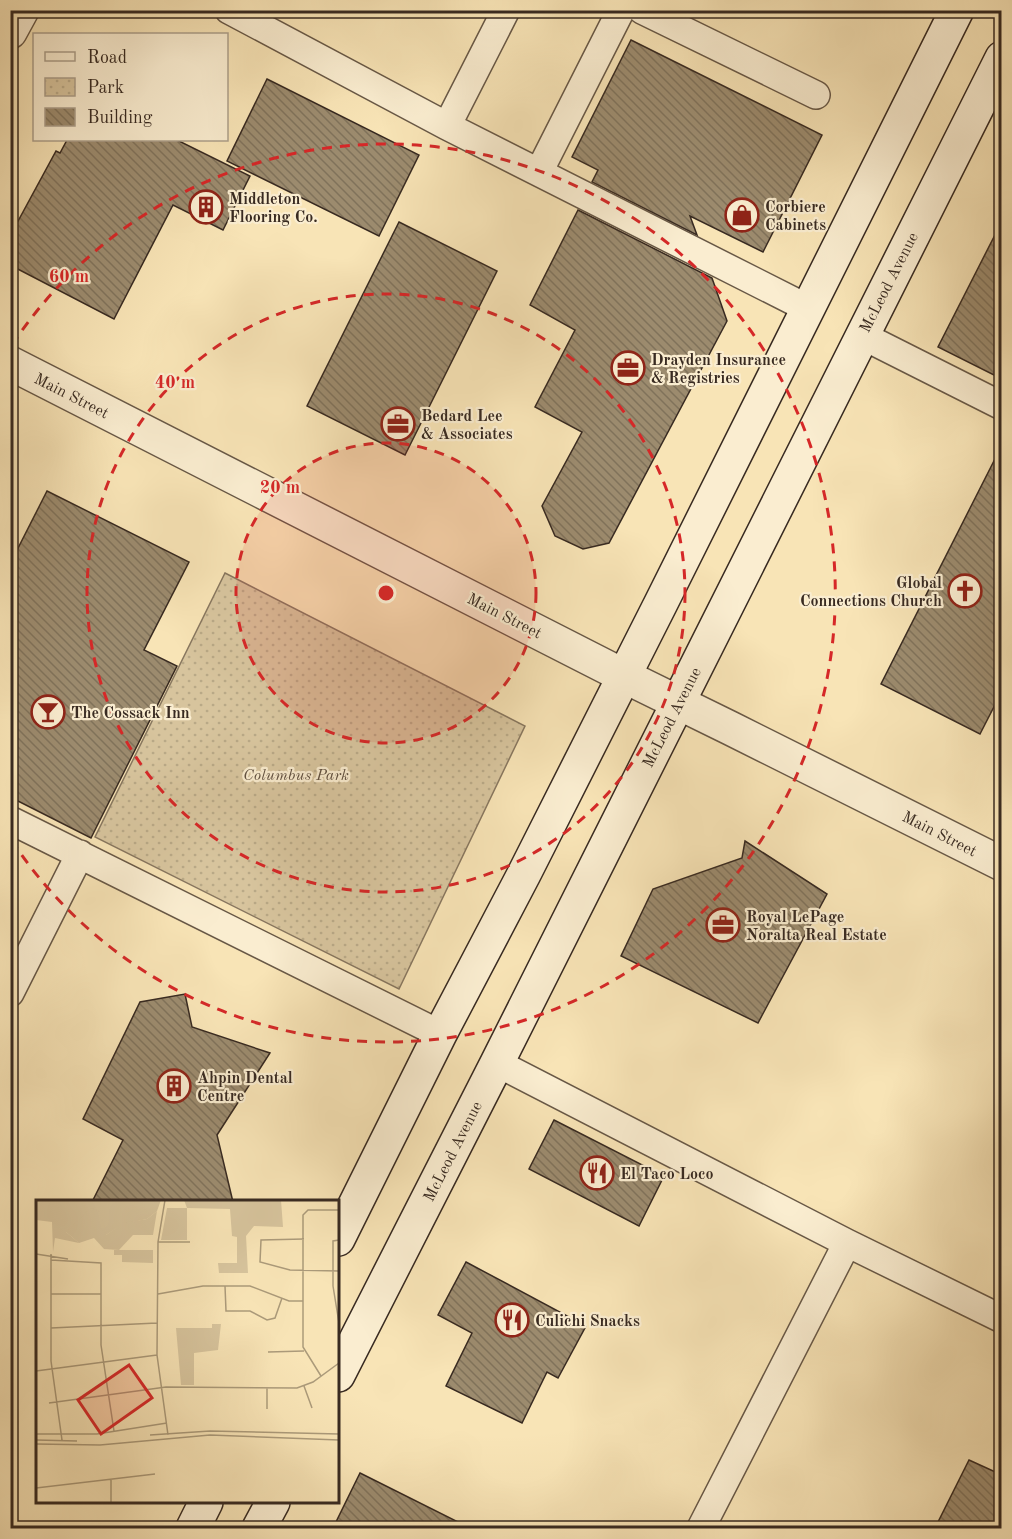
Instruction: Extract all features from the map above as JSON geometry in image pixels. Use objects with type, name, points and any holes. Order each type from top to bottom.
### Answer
[{"type":"street","points":[[10,32],[22,10]]},
{"type":"street","points":[[339,1237],[809,309],[957,10]]},
{"type":"street","name":"McLeod Avenue","points":[[339,1373],[1002,58]]},
{"type":"street","name":"Main Street","points":[[10,363],[624,676],[1002,864]]},
{"type":"street","points":[[193,1528],[206,1503]]},
{"type":"street","points":[[259,1528],[272,1503]]},
{"type":"lane","points":[[229,10],[447,126],[809,309]]},
{"type":"lane","points":[[447,126],[506,10]]},
{"type":"lane","points":[[539,172],[621,10]]},
{"type":"lane","points":[[642,10],[816,95]]},
{"type":"lane","points":[[861,335],[1002,406]]},
{"type":"lane","points":[[10,820],[440,1034]]},
{"type":"lane","points":[[10,993],[80,854]]},
{"type":"lane","points":[[497,1063],[847,1243],[1002,1318]]},
{"type":"lane","points":[[701,1528],[847,1243]]},
{"type":"green space","name":"Columbus Park","points":[[225,573],[525,726],[399,989],[95,837]]},
{"type":"building","points":[[631,40],[822,135],[763,252],[690,216],[697,235],[592,182],[598,170],[572,157]]},
{"type":"building","points":[[267,79],[419,155],[379,236],[227,161]]},
{"type":"building","points":[[66,141],[179,141],[250,176],[223,230],[173,205],[114,319],[10,265],[10,236],[56,151],[60,153]]},
{"type":"building","name":"Drayden Insurance & Registries","points":[[578,210],[712,278],[727,321],[609,543],[583,549],[555,536],[542,506],[582,432],[535,407],[575,330],[530,305]]},
{"type":"building","points":[[1002,221],[1002,379],[938,347]]},
{"type":"building","points":[[399,222],[497,271],[405,455],[307,406]]},
{"type":"building","name":"Global Connections Church","points":[[1002,445],[1002,691],[980,734],[881,684]]},
{"type":"building","points":[[47,491],[189,562],[144,650],[177,666],[91,838],[10,797],[10,564]]},
{"type":"building","name":"Royal LePage Noralta Real Estate","points":[[745,841],[827,894],[758,1023],[621,956],[653,889],[742,858]]},
{"type":"building","name":"Ahpin Dental Centre","points":[[185,994],[192,1027],[270,1053],[217,1135],[233,1200],[93,1200],[123,1140],[83,1119],[140,1002]]},
{"type":"building","name":"El Taco Loco","points":[[554,1120],[664,1176],[639,1226],[529,1169]]},
{"type":"building","name":"Culichi Snacks","points":[[466,1262],[586,1326],[558,1378],[547,1372],[522,1423],[446,1386],[472,1333],[438,1315]]},
{"type":"building","points":[[969,1460],[1002,1475],[1002,1528],[935,1528]]},
{"type":"building","points":[[360,1473],[470,1528],[333,1528]]},
{"type":"place","name":"Middleton Flooring Co.","points":[[206,207]]},
{"type":"place","name":"Corbiere Cabinets","points":[[742,215]]},
{"type":"place","name":"Drayden Insurance & Registries","points":[[628,368]]},
{"type":"place","name":"Bedard Lee & Associates","points":[[398,424]]},
{"type":"place","name":"Global Connections Church","points":[[965,591]]},
{"type":"place","name":"The Cossack Inn","points":[[48,712]]},
{"type":"place","name":"Royal LePage Noralta Real Estate","points":[[723,925]]},
{"type":"place","name":"Ahpin Dental Centre","points":[[174,1086]]},
{"type":"place","name":"El Taco Loco","points":[[597,1173]]},
{"type":"place","name":"Culichi Snacks","points":[[512,1320]]}]
